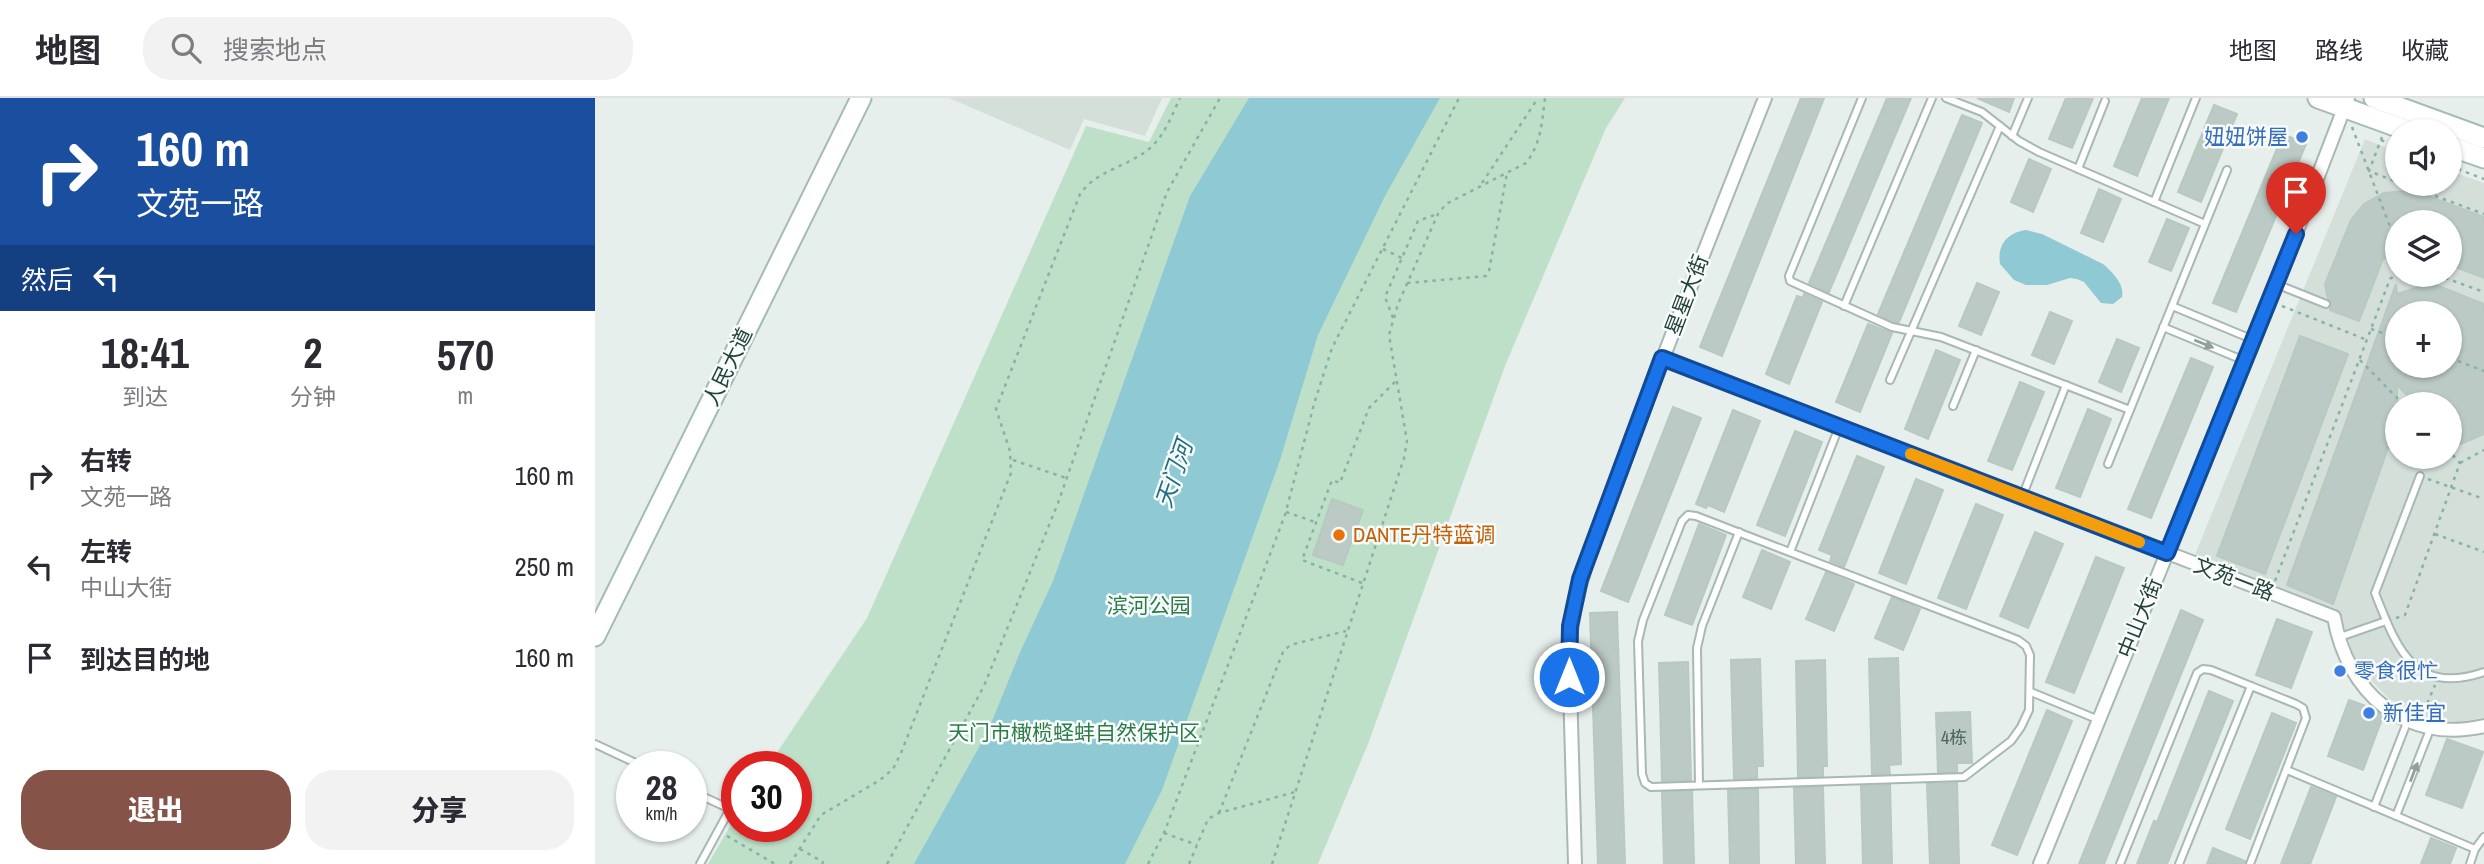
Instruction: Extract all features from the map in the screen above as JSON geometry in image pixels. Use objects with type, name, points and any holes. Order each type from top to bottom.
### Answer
[{"type":"main road","name":"人民大道","points":[[595,612],[847,98]]},
{"type":"main road","name":"人民大道","points":[[595,636],[861,98]]},
{"type":"main road","points":[[2318,98],[2346,103],[2384,132]]},
{"type":"main road","points":[[2374,98],[2484,138]]},
{"type":"main road","points":[[2462,150],[2484,158]]},
{"type":"street","name":"星星大街","points":[[1575,864],[1569,650],[1570,626],[1580,579],[1662,358],[1765,98]]},
{"type":"street","name":"中山大街","points":[[2040,864],[2270,301],[2346,103]]},
{"type":"street","name":"文苑一路","points":[[1662,358],[2334,617],[2344,657],[2364,688],[2381,705],[2419,724],[2460,730],[2484,726]]},
{"type":"lane","points":[[1862,98],[1789,276],[1793,284],[1892,327],[1941,337],[2130,410]]},
{"type":"lane","points":[[1844,306],[1932,98]]},
{"type":"lane","points":[[1946,98],[1982,112],[2012,136],[2039,152],[2205,224]]},
{"type":"lane","points":[[2012,136],[2028,98]]},
{"type":"lane","points":[[2154,202],[2196,98]]},
{"type":"lane","points":[[2078,169],[2105,101]]},
{"type":"lane","points":[[1889,380],[2000,126]]},
{"type":"lane","points":[[2108,464],[2227,170]]},
{"type":"lane","points":[[2276,284],[2326,304]]},
{"type":"lane","points":[[2172,306],[2254,340]]},
{"type":"lane","points":[[2163,327],[2245,361]]},
{"type":"lane","points":[[1953,406],[1976,351]]},
{"type":"lane","points":[[2022,497],[2066,385]]},
{"type":"lane","points":[[1790,552],[1839,426]]},
{"type":"lane","points":[[2420,476],[2375,593],[2404,655],[2421,670],[2438,677],[2463,677],[2484,672]]},
{"type":"lane","points":[[1688,515],[1696,516],[1790,552],[2018,640],[2026,646],[2030,655],[2029,710],[2011,741],[1964,777],[1651,787],[1645,783],[1642,774],[1638,641],[1643,620],[1682,521],[1688,515]]},
{"type":"lane","points":[[1699,785],[1697,648],[1702,626],[1739,532]]},
{"type":"lane","points":[[2338,638],[2386,621]]},
{"type":"lane","points":[[2120,864],[2197,673],[2203,669],[2251,685],[2303,708],[2306,718],[2250,864]]},
{"type":"lane","points":[[2179,864],[2251,685]]},
{"type":"lane","points":[[2031,692],[2099,720]]},
{"type":"lane","points":[[2374,807],[2419,724]]},
{"type":"lane","points":[[2396,816],[2419,724]]},
{"type":"lane","points":[[595,744],[616,754]]},
{"type":"lane","points":[[2287,770],[2475,849]]},
{"type":"lane","points":[[700,864],[730,809],[707,798]]},
{"type":"lane","points":[[2470,864],[2475,849],[2484,837]]},
{"type":"path","points":[[790,864],[821,815],[880,780],[893,769],[1011,473],[1012,460],[997,417],[998,399],[1080,194],[1096,177],[1150,148],[1158,140],[1180,98]]},
{"type":"path","points":[[887,864],[984,685],[1066,478],[1167,192],[1220,98]]},
{"type":"path","points":[[1148,864],[1164,833],[1286,512],[1314,404],[1332,348],[1459,98]]},
{"type":"path","points":[[1480,186],[1538,98]]},
{"type":"path","points":[[1272,864],[1404,458],[1406,441],[1389,335],[1393,318],[1438,214],[1446,204],[1526,163],[1535,152],[1545,98]]},
{"type":"path","points":[[2346,103],[2385,213]]},
{"type":"path","points":[[2369,171],[2384,132]]},
{"type":"path","points":[[2369,171],[2385,177]]},
{"type":"path","points":[[2462,171],[2484,179]]},
{"type":"path","points":[[1407,283],[1486,276],[1508,172]]},
{"type":"path","points":[[2435,196],[2484,214]]},
{"type":"path","points":[[1393,318],[1385,297],[1402,257],[1418,221],[1438,214]]},
{"type":"path","points":[[1382,249],[1402,257]]},
{"type":"path","points":[[2462,284],[2484,292]]},
{"type":"path","points":[[2270,593],[2387,287]]},
{"type":"path","points":[[2270,301],[2367,340]]},
{"type":"path","points":[[2371,328],[2385,333]]},
{"type":"path","points":[[2360,360],[2391,392]]},
{"type":"path","points":[[2462,363],[2484,371]]},
{"type":"path","points":[[1362,583],[1302,560],[1332,480],[1340,483],[1369,408],[1397,380]]},
{"type":"path","points":[[2462,462],[2484,450]]},
{"type":"path","points":[[1012,460],[1066,478]]},
{"type":"path","points":[[2386,621],[2405,615],[2458,469]]},
{"type":"path","points":[[2420,476],[2484,499]]},
{"type":"path","points":[[1286,512],[1316,522]]},
{"type":"path","points":[[2435,534],[2484,552]]},
{"type":"path","points":[[1219,813],[1283,652],[1290,645],[1346,631]]},
{"type":"path","points":[[2419,724],[2438,677]]},
{"type":"path","points":[[1189,864],[1208,819],[1219,813],[1295,792]]},
{"type":"path","points":[[718,831],[775,864]]},
{"type":"path","points":[[1164,833],[1197,845]]},
{"type":"path","points":[[799,848],[823,862],[822,864]]},
{"type":"shaded area","points":[[949,98],[1162,98],[1145,136],[1084,119],[1070,150]]},
{"type":"shaded area","points":[[2365,139],[2385,147],[2385,196],[2462,196],[2462,175],[2484,183],[2484,717],[2459,722],[2429,719],[2389,699],[2363,672],[2354,657],[2340,613],[2194,557]]},
{"type":"green space","name":"滨河公园","points":[[1171,98],[1625,98],[1606,128],[1505,366],[1368,744],[1318,864],[708,864],[721,842],[812,842],[812,751],[778,751],[867,618],[1086,126],[1149,142]]},
{"type":"water","name":"天门市橄榄蛏蚌自然保护区","points":[[1249,98],[1440,98],[1385,196],[1318,335],[1280,460],[1162,790],[1125,864],[914,864],[988,731],[1053,581],[1190,196]]},
{"type":"water","points":[[2026,230],[2042,234],[2103,264],[2120,283],[2122,297],[2113,304],[2101,303],[2084,282],[2077,279],[2070,278],[2047,285],[2026,285],[2014,280],[2000,264],[2000,251],[2009,237]]},
{"type":"building","points":[[1801,98],[1824,98],[1722,356],[1700,347]]},
{"type":"building","points":[[1887,98],[1911,98],[1829,292],[1809,283]]},
{"type":"building","points":[[1977,98],[2014,98],[2009,112]]},
{"type":"building","points":[[2066,98],[2093,98],[2072,148],[2049,139]]},
{"type":"building","points":[[2142,98],[2169,98],[2137,176],[2114,166]]},
{"type":"building","points":[[2214,105],[2237,114],[2201,202],[2178,192]]},
{"type":"building","points":[[1962,115],[1982,123],[1899,322],[1894,322],[1878,314]]},
{"type":"building","points":[[2283,134],[2306,144],[2236,312],[2213,303]]},
{"type":"building","points":[[2029,159],[2051,169],[2033,212],[2011,202]]},
{"type":"building","points":[[2099,189],[2121,199],[2103,242],[2081,233]]},
{"type":"building","points":[[2384,193],[2385,196],[2427,196],[2484,217],[2484,278],[2462,270],[2462,210],[2385,210],[2385,258],[2359,321],[2330,310],[2331,303],[2325,284],[2351,220],[2364,204]]},
{"type":"building","points":[[2167,219],[2189,228],[2171,271],[2149,262]]},
{"type":"building","points":[[1977,283],[1999,292],[1981,335],[1959,326]]},
{"type":"building","points":[[2396,287],[2397,294],[2419,287],[2441,287],[2484,304],[2484,434],[2462,443],[2462,392],[2404,392],[2397,385],[2397,392],[2385,392],[2385,456],[2333,604],[2287,585],[2385,314],[2385,378],[2462,378],[2462,301],[2390,301]]},
{"type":"building","points":[[1804,294],[1822,302],[1789,384],[1766,374],[1797,296],[1803,298]]},
{"type":"building","points":[[2050,312],[2072,321],[2054,364],[2032,355]]},
{"type":"building","points":[[1868,324],[1892,333],[1860,412],[1836,402]]},
{"type":"building","points":[[2300,336],[2348,354],[2265,574],[2217,556]]},
{"type":"building","points":[[2117,339],[2139,348],[2121,392],[2099,382]]},
{"type":"building","points":[[1936,350],[1960,360],[1928,439],[1905,429]]},
{"type":"building","points":[[2191,358],[2213,367],[2151,518],[2128,509]]},
{"type":"building","points":[[2020,382],[2044,392],[2012,470],[1988,461]]},
{"type":"building","points":[[1673,407],[1701,418],[1628,602],[1601,591]]},
{"type":"building","points":[[2088,409],[2111,419],[2080,497],[2056,488]]},
{"type":"building","points":[[1733,410],[1760,421],[1724,512],[1708,505],[1706,508],[1696,504]]},
{"type":"building","points":[[1795,431],[1822,442],[1785,536],[1757,525]]},
{"type":"building","points":[[1857,456],[1884,467],[1844,567],[1830,561],[1832,555],[1819,550]]},
{"type":"building","points":[[1916,479],[1943,490],[1906,584],[1879,573]]},
{"type":"building","points":[[1332,499],[1363,510],[1343,565],[1313,555]]},
{"type":"building","points":[[1976,504],[2003,515],[1966,609],[1938,598]]},
{"type":"building","points":[[1699,524],[1726,535],[1692,625],[1665,615]]},
{"type":"building","points":[[2035,532],[2063,544],[2028,628],[2000,616]]},
{"type":"building","points":[[1762,550],[1790,562],[1771,609],[1743,597]]},
{"type":"building","points":[[2096,557],[2124,568],[2074,693],[2046,682]]},
{"type":"building","points":[[1826,572],[1854,584],[1834,631],[1806,619]]},
{"type":"building","points":[[1892,597],[1920,609],[1903,650],[1875,638]]},
{"type":"building","points":[[2181,610],[2203,620],[2104,864],[2079,864]]},
{"type":"building","points":[[1617,612],[1625,864],[1598,864],[1590,613]]},
{"type":"building","points":[[2277,619],[2312,632],[2291,688],[2256,675]]},
{"type":"building","points":[[1898,658],[1901,764],[1889,765],[1890,774],[1872,774],[1869,659]]},
{"type":"building","points":[[1760,659],[1763,766],[1757,766],[1757,778],[1734,779],[1731,660]]},
{"type":"building","points":[[1825,660],[1827,766],[1823,766],[1823,776],[1798,777],[1796,661]]},
{"type":"building","points":[[1688,662],[1691,780],[1662,781],[1659,663]]},
{"type":"building","points":[[2209,691],[2233,701],[2167,864],[2137,864],[2154,821],[2157,822]]},
{"type":"building","points":[[2349,700],[2374,709],[2383,716],[2363,770],[2328,756]]},
{"type":"building","points":[[2047,710],[2072,721],[2017,855],[1992,845]]},
{"type":"building","points":[[1970,712],[1972,763],[1957,763],[1957,772],[1938,772],[1936,713]]},
{"type":"building","points":[[2272,713],[2296,723],[2250,839],[2226,829]]},
{"type":"building","points":[[2447,739],[2483,752],[2462,808],[2426,795]]},
{"type":"building","points":[[1957,783],[1959,864],[1930,864],[1927,784]]},
{"type":"building","points":[[1890,785],[1892,864],[1863,864],[1861,786]]},
{"type":"building","points":[[1823,787],[1825,864],[1796,864],[1794,788]]},
{"type":"building","points":[[2311,787],[2336,797],[2310,864],[2281,864]]},
{"type":"building","points":[[1758,789],[1759,864],[1730,864],[1728,790]]},
{"type":"building","points":[[1692,791],[1694,864],[1664,864],[1662,792]]},
{"type":"building","points":[[2431,838],[2456,848],[2450,864],[2421,864]]},
{"type":"building","points":[[2213,848],[2245,861],[2244,864],[2207,864]]},
{"type":"slow traffic","points":[[1911,454],[2139,542]]},
{"type":"place","name":"妞妞饼屋","points":[[2302,137]]},
{"type":"place","name":"DANTE丹特蓝调","points":[[1339,535]]},
{"type":"place","name":"零食很忙","points":[[2340,671]]},
{"type":"place","name":"新佳宜","points":[[2369,713]]},
{"type":"route","points":[[1569,677],[1570,626],[1580,579],[1662,358],[2167,553],[2296,234]]},
{"type":"water label","name":"天门河","points":[[1174,474]]}]
